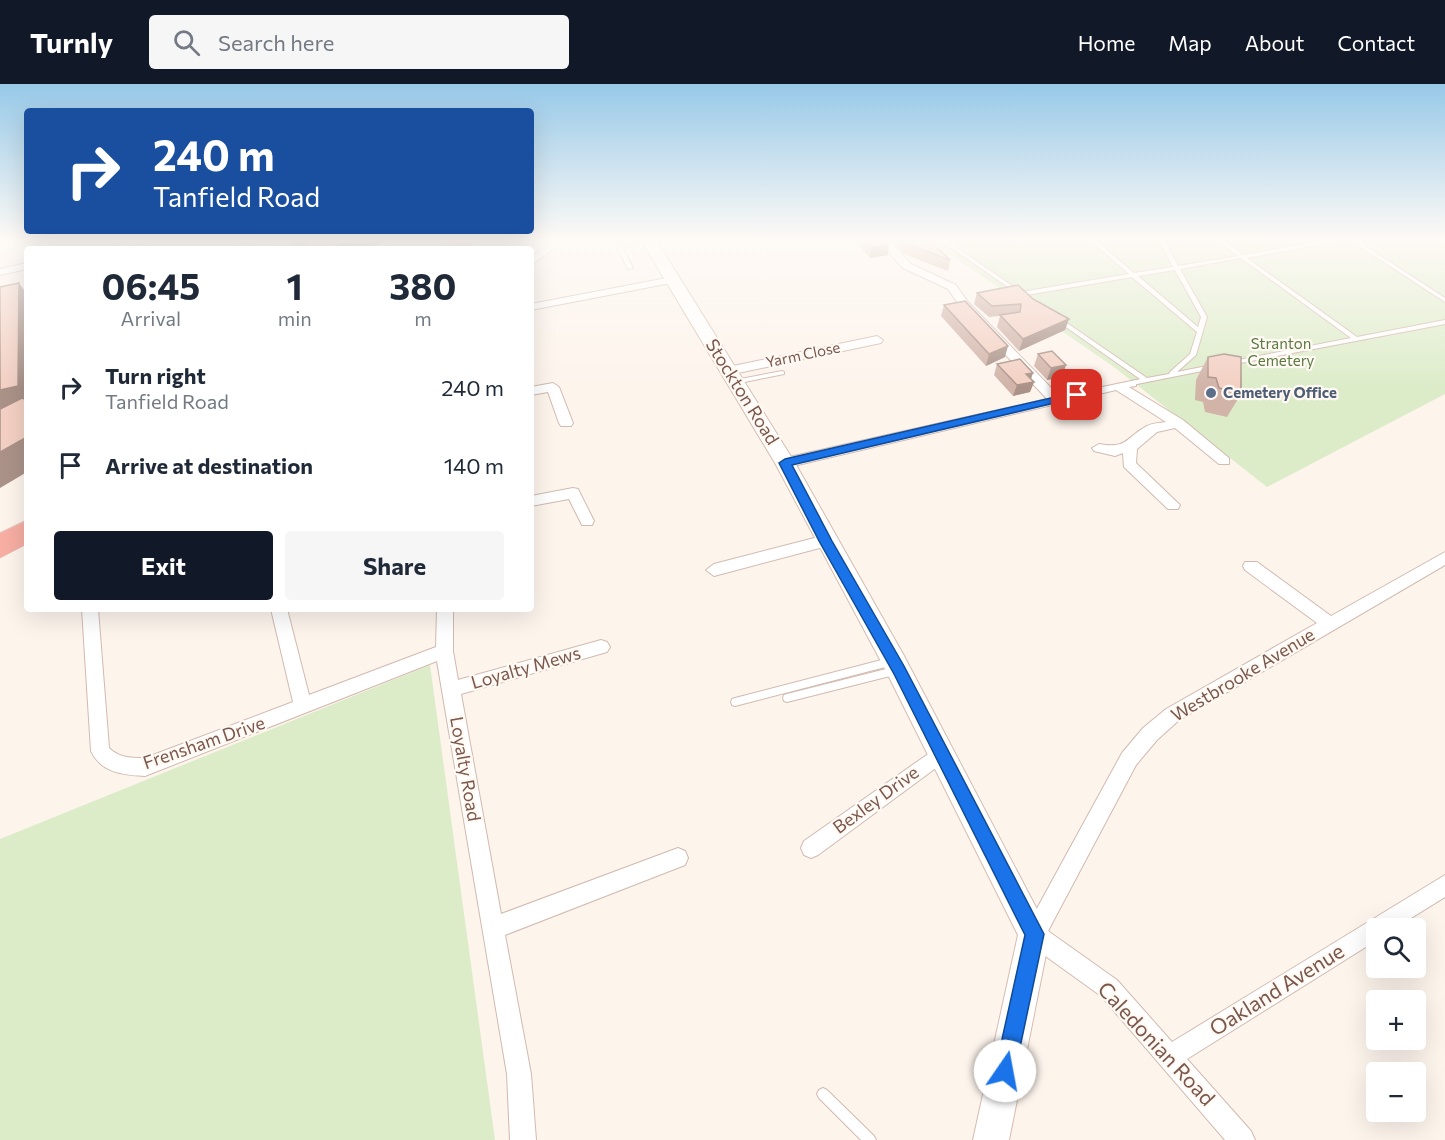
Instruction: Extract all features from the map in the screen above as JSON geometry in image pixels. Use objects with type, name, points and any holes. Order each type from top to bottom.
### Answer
[{"type":"highway","points":[[0,525],[24,510]]},
{"type":"highway","points":[[0,546],[24,532]]},
{"type":"street","points":[[534,306],[624,289]]},
{"type":"street","name":"Stockton Road","points":[[678,289],[785,463],[825,541],[896,666],[1035,934]]},
{"type":"street","points":[[954,289],[963,303],[985,323],[998,341],[1029,369],[1056,400]]},
{"type":"street","points":[[985,323],[1003,321]]},
{"type":"street","name":"Yarm Close","points":[[731,376],[877,340]]},
{"type":"street","points":[[785,463],[1138,381]]},
{"type":"street","points":[[1118,386],[1178,423],[1224,461]]},
{"type":"street","points":[[534,390],[553,387],[566,423]]},
{"type":"street","points":[[1099,448],[1114,451],[1130,447],[1152,429],[1178,423]]},
{"type":"street","points":[[1130,447],[1130,464],[1173,506]]},
{"type":"street","points":[[534,500],[573,493],[587,521]]},
{"type":"street","points":[[714,570],[825,541]]},
{"type":"street","name":"Westbrooke Avenue","points":[[1035,934],[1130,759],[1150,734],[1172,715],[1445,558]]},
{"type":"street","points":[[1251,566],[1330,624]]},
{"type":"street","name":"Frensham Drive","points":[[90,612],[100,751],[108,762],[145,767],[444,651]]},
{"type":"street","points":[[280,612],[303,707]]},
{"type":"street","name":"Loyalty Road","points":[[445,612],[444,651],[519,1074],[523,1140]]},
{"type":"street","name":"Loyalty Mews","points":[[450,689],[601,647]]},
{"type":"street","name":"Bexley Drive","points":[[811,848],[941,753]]},
{"type":"street","points":[[494,928],[678,858]]},
{"type":"street","name":"Oakland Avenue","points":[[1171,1056],[1445,885]]},
{"type":"street","points":[[991,1140],[1035,934]]},
{"type":"street","name":"Caledonian Road","points":[[1035,934],[1109,988],[1171,1056],[1242,1140]]},
{"type":"lane","points":[[1014,289],[1030,301]]},
{"type":"lane","points":[[1021,294],[1047,289]]},
{"type":"lane","points":[[1150,289],[1200,332]]},
{"type":"lane","points":[[1170,375],[1193,355],[1204,317],[1188,289]]},
{"type":"lane","points":[[1287,289],[1356,339]]},
{"type":"lane","points":[[1428,289],[1445,300]]},
{"type":"lane","points":[[1050,314],[1138,381],[1445,322]]},
{"type":"lane","points":[[731,376],[782,373]]},
{"type":"lane","points":[[788,698],[896,666]]},
{"type":"lane","points":[[735,702],[896,666]]},
{"type":"lane","points":[[823,1094],[870,1140]]},
{"type":"green space","name":"Stranton Cemetery","points":[[1001,289],[1445,289],[1445,394],[1267,487],[1114,367]]},
{"type":"green space","points":[[430,665],[495,1140],[0,1140],[0,839]]},
{"type":"building","points":[[0,289],[19,289],[18,386],[0,390]]},
{"type":"building","points":[[996,289],[1023,289],[1033,299],[1069,319],[1023,339],[1000,315],[1020,312],[1021,304],[992,306],[977,293]]},
{"type":"building","points":[[965,301],[1008,346],[989,354],[944,305]]},
{"type":"building","points":[[1052,351],[1066,365],[1051,368],[1038,354]]},
{"type":"building","points":[[1224,354],[1241,357],[1241,394],[1219,388],[1216,378],[1208,377],[1208,357]]},
{"type":"building","points":[[1020,359],[1033,373],[1026,374],[1034,382],[1017,385],[997,364]]},
{"type":"building","points":[[24,399],[24,439],[0,452],[0,409]]},
{"type":"place","name":"Cemetery Office","points":[[1211,393]]},
{"type":"route","points":[[1005,1071],[1035,934],[899,670],[825,541],[785,463],[1077,395]]}]
